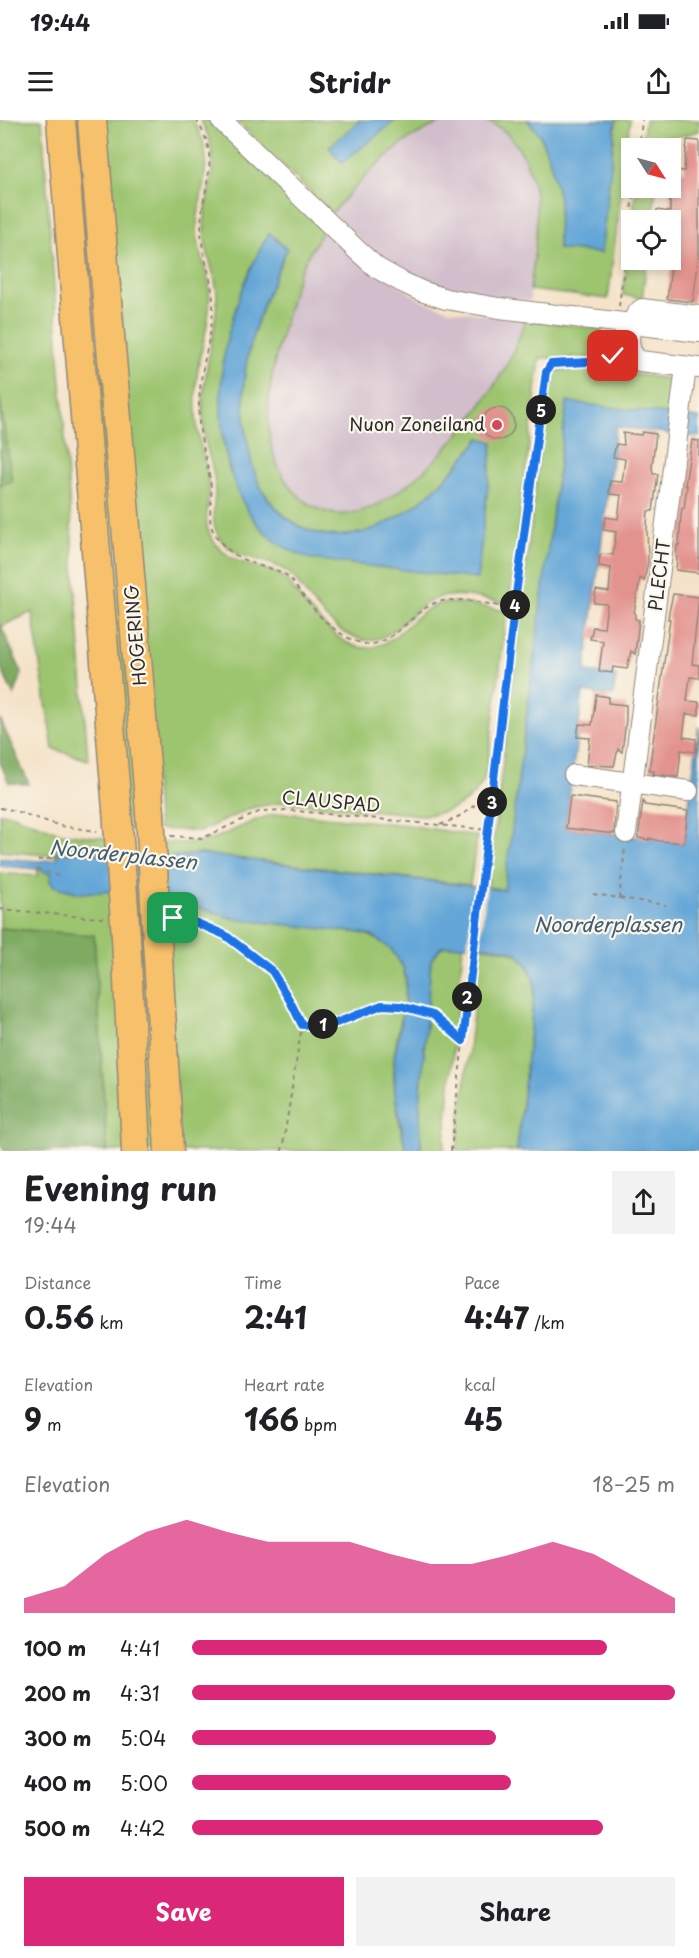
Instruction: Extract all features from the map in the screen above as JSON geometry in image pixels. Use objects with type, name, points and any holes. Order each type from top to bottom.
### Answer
[{"type":"highway","name":"HOGERING","points":[[61,120],[117,810],[118,927],[136,1151]]},
{"type":"highway","name":"HOGERING","points":[[92,120],[150,813],[165,929],[169,1151]]},
{"type":"street","points":[[221,120],[377,268],[421,291],[468,303],[699,332]]},
{"type":"street","points":[[624,323],[642,309],[699,316]]},
{"type":"street","points":[[624,323],[629,347],[636,360],[693,368]]},
{"type":"street","name":"PLECHT","points":[[626,833],[680,415],[693,368]]},
{"type":"street","points":[[574,775],[688,790]]},
{"type":"path","points":[[196,120],[207,139],[211,159],[201,226],[201,243],[212,285],[213,308],[202,371],[200,431],[210,471],[212,493],[208,517],[214,534],[223,547],[242,560],[276,569],[290,578],[328,624],[347,638],[364,645],[392,637],[420,612],[436,602],[468,601],[514,609]]},
{"type":"path","points":[[640,138],[642,120]]},
{"type":"path","points":[[451,1151],[514,609],[548,367],[557,363],[610,360],[624,323],[633,198]]},
{"type":"path","points":[[438,826],[459,818],[473,808],[495,782]]},
{"type":"path","points":[[0,808],[61,826],[96,831]]},
{"type":"path","name":"CLAUSPAD","points":[[166,836],[203,838],[261,811],[286,810],[489,830]]},
{"type":"path","points":[[619,899],[626,833]]},
{"type":"path","points":[[38,860],[64,856],[104,860]]},
{"type":"path","points":[[37,869],[61,877]]},
{"type":"path","points":[[593,894],[666,905]]},
{"type":"path","points":[[0,909],[83,917],[118,927]]},
{"type":"path","points":[[165,929],[192,921],[225,935],[272,971],[290,1001],[302,1025],[282,1151]]},
{"type":"path","points":[[302,1025],[336,1023],[382,1005],[401,1006],[433,1015],[463,1041]]},
{"type":"shaded area","points":[[449,120],[490,122],[509,135],[521,151],[530,172],[536,209],[530,301],[434,287],[410,277],[370,249],[332,213],[383,158],[429,127]]},
{"type":"shaded area","points":[[323,230],[420,300],[449,310],[526,320],[504,369],[463,430],[426,469],[394,496],[368,508],[346,514],[325,512],[306,503],[287,485],[273,454],[268,412],[274,360],[299,273]]},
{"type":"green space","points":[[0,120],[42,120],[88,760],[53,749],[32,612],[0,627]]},
{"type":"green space","points":[[68,120],[84,120],[143,830],[125,829]]},
{"type":"green space","points":[[105,120],[192,120],[200,133],[204,146],[205,171],[197,233],[210,296],[207,325],[198,368],[196,406],[198,433],[209,492],[208,528],[213,540],[221,550],[240,562],[269,570],[287,580],[324,625],[342,639],[358,647],[383,644],[422,613],[444,603],[467,604],[507,611],[487,771],[483,781],[470,798],[453,809],[422,815],[283,802],[251,808],[201,831],[158,829]]},
{"type":"green space","points":[[200,120],[211,120],[323,230],[299,274],[275,359],[269,408],[269,432],[274,455],[283,477],[298,495],[314,507],[340,514],[370,508],[393,495],[415,478],[437,458],[476,412],[507,364],[526,320],[602,329],[600,357],[540,358],[509,604],[466,596],[441,597],[420,608],[392,632],[371,640],[359,639],[342,631],[327,619],[293,577],[283,569],[235,552],[216,532],[213,512],[214,480],[203,420],[207,364],[215,324],[217,297],[204,230],[213,162],[208,135]],"holes":[[[286,249],[254,333],[244,384],[245,424],[250,454],[253,468],[263,491],[282,513],[305,528],[331,535],[360,533],[378,527],[412,508],[442,482],[480,438],[493,442],[477,579],[256,521],[244,502],[229,470],[223,439],[223,376]]]},
{"type":"green space","points":[[236,120],[361,120],[330,147],[396,120],[449,120],[431,127],[399,146],[358,184],[332,213]]},
{"type":"green space","points":[[482,120],[527,120],[540,135],[550,161],[559,198],[558,249],[601,253],[616,120],[630,120],[628,138],[621,138],[621,193],[608,299],[530,290],[536,233],[535,195],[531,177],[525,159],[512,139],[487,121]]},
{"type":"green space","points":[[645,120],[699,120],[699,131],[672,138],[642,138]]},
{"type":"green space","points":[[635,198],[655,198],[653,210],[633,210]]},
{"type":"green space","points":[[626,270],[646,270],[642,298],[623,295]]},
{"type":"green space","points":[[595,369],[678,380],[674,415],[567,403],[505,890],[488,887],[548,382],[554,371]]},
{"type":"green space","points":[[0,399],[12,481],[0,485]]},
{"type":"green space","points":[[0,624],[22,673],[14,696],[0,666]]},
{"type":"green space","points":[[0,719],[29,784],[9,783],[0,762]]},
{"type":"green space","points":[[0,813],[11,814],[61,833],[112,839],[113,854],[56,852],[57,856],[0,851]]},
{"type":"green space","points":[[284,813],[408,825],[477,836],[470,885],[200,854],[158,858],[157,842],[203,842],[263,817]]},
{"type":"green space","points":[[38,869],[116,891],[132,1151],[107,1151],[94,936],[0,928],[0,873],[37,876]]},
{"type":"green space","points":[[130,893],[148,894],[163,1151],[145,1151]]},
{"type":"green space","points":[[165,897],[235,919],[362,933],[384,943],[397,956],[404,970],[406,986],[394,1059],[394,1082],[406,1151],[177,1151]]},
{"type":"green space","points":[[0,928],[94,935],[107,1151],[4,1151],[0,1142]]},
{"type":"green space","points":[[463,946],[444,1151],[421,1151],[420,1104],[431,960],[441,947]]},
{"type":"green space","points":[[481,947],[517,955],[528,966],[535,986],[517,1151],[457,1151]]},
{"type":"water","points":[[361,120],[396,120],[342,163],[329,147]]},
{"type":"water","points":[[527,120],[616,120],[601,253],[558,249],[559,198],[550,161],[540,135]]},
{"type":"water","points":[[269,233],[287,249],[254,332],[244,384],[245,424],[250,454],[253,468],[263,491],[281,513],[304,528],[331,535],[360,533],[378,527],[412,508],[442,482],[480,438],[493,442],[477,579],[311,559],[290,551],[278,543],[258,525],[243,502],[232,476],[225,448],[221,418],[223,361],[240,296]]},
{"type":"water","name":"Noorderplassen","points":[[567,402],[699,418],[699,437],[616,427],[585,672],[616,675],[613,696],[583,692],[565,828],[684,843],[699,727],[699,1151],[517,1151],[535,986],[526,962],[514,952],[494,947],[459,945],[441,947],[431,960],[420,1104],[421,1151],[406,1151],[395,1093],[394,1059],[405,1002],[406,980],[403,967],[391,949],[372,936],[362,933],[235,919],[165,897],[116,891],[79,893],[54,886],[50,881],[51,874],[38,869],[0,866],[0,858],[38,861],[57,859],[58,844],[71,841],[130,856],[166,857],[200,854],[504,890]]},
{"type":"pier","points":[[475,883],[487,884],[479,950],[467,949]]},
{"type":"building","points":[[687,140],[699,141],[699,256],[693,302],[667,299],[671,270],[681,270],[681,210],[670,210],[670,198],[681,198],[681,171],[684,171]]},
{"type":"building","name":"Nuon Zoneiland","points":[[498,408],[509,413],[514,424],[509,435],[498,440],[487,435],[482,424],[487,413]]},
{"type":"building","points":[[642,432],[656,434],[652,467],[653,474],[658,474],[653,511],[648,511],[648,562],[644,581],[640,578],[634,613],[635,619],[639,620],[635,654],[631,651],[627,669],[613,667],[612,673],[599,671],[603,641],[590,639],[593,627],[604,628],[607,604],[594,603],[596,590],[609,592],[611,568],[599,566],[599,559],[601,554],[613,555],[616,532],[603,530],[606,517],[618,519],[621,495],[609,494],[610,481],[622,482],[625,459],[613,457],[616,444],[624,445],[623,433],[641,435]]},
{"type":"building","points":[[692,440],[699,441],[699,573],[676,570],[677,545],[679,545]]},
{"type":"building","points":[[673,594],[699,597],[692,664],[699,665],[699,678],[690,677],[687,701],[699,702],[699,715],[686,714],[683,737],[696,739],[696,752],[681,750],[678,777],[653,774],[654,771],[649,771]]},
{"type":"building","points":[[596,695],[609,697],[608,703],[626,705],[622,752],[618,749],[614,766],[587,765],[590,738],[577,737],[579,724],[592,725]]},
{"type":"building","points":[[570,796],[616,802],[614,834],[566,828]]},
{"type":"building","points":[[643,801],[645,805],[688,811],[684,843],[638,838]]},
{"type":"place","name":"Nuon Zoneiland","points":[[497,425]]},
{"type":"route","points":[[173,918],[192,921],[225,935],[272,971],[302,1025],[336,1023],[382,1005],[401,1006],[433,1015],[463,1041],[514,609],[546,372],[551,364],[606,361],[613,356]]}]
